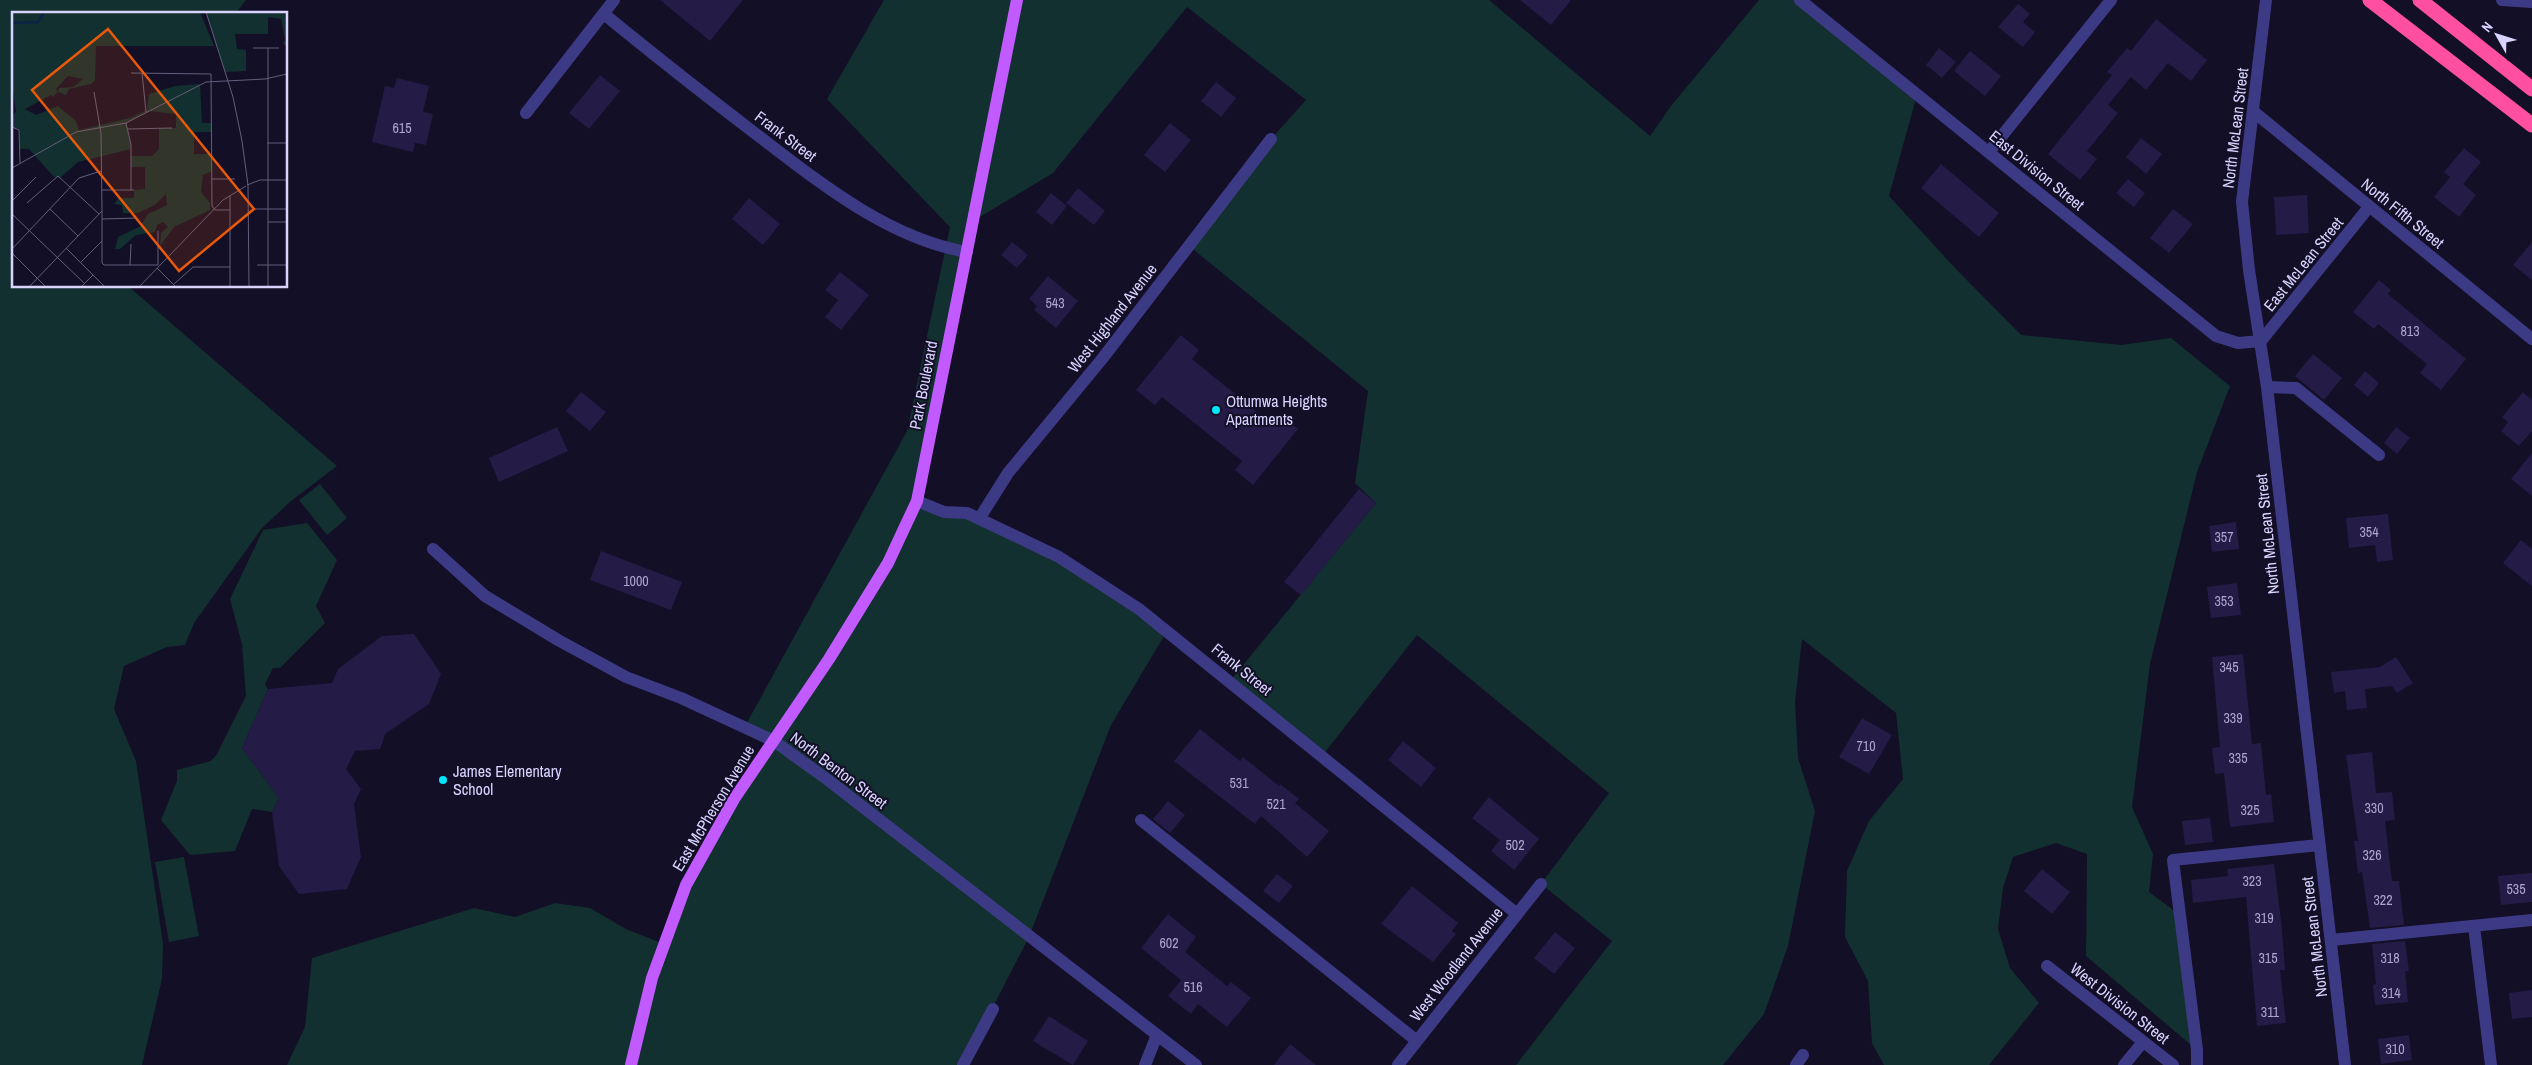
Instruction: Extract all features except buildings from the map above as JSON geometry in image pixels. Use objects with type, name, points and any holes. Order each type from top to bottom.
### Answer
[{"type":"highway","points":[[2370,0],[2532,124]]},
{"type":"highway","points":[[2420,0],[2532,89]]},
{"type":"main road","name":"Park Boulevard","points":[[774,742],[830,659],[888,563],[917,501],[1017,0]]},
{"type":"main road","name":"East McPherson Avenue","points":[[631,1065],[652,978],[686,885],[734,799],[774,742]]},
{"type":"street","points":[[526,113],[614,0]]},
{"type":"street","name":"East Division Street","points":[[1800,0],[2216,336],[2238,343],[2261,341]]},
{"type":"street","points":[[1989,152],[2110,0]]},
{"type":"street","name":"North McLean Street","points":[[2266,0],[2242,202],[2249,270],[2267,387],[2345,1065]]},
{"type":"street","points":[[2502,0],[2530,3]]},
{"type":"street","name":"Frank Street","points":[[604,14],[786,157],[860,208],[900,232],[938,247],[967,252]]},
{"type":"street","name":"North Fifth Street","points":[[2254,112],[2532,339]]},
{"type":"street","name":"West Highland Avenue","points":[[979,519],[1008,473],[1102,359],[1271,139]]},
{"type":"street","name":"East McLean Street","points":[[2261,341],[2369,207]]},
{"type":"street","points":[[2267,387],[2296,388],[2379,455]]},
{"type":"street","name":"Frank Street","points":[[917,501],[944,512],[967,513],[1059,557],[1139,609],[1517,914]]},
{"type":"street","name":"North Benton Street","points":[[433,549],[485,596],[558,640],[626,677],[681,698],[774,742],[828,780],[1196,1065]]},
{"type":"street","points":[[1141,820],[1417,1041]]},
{"type":"street","points":[[2197,1065],[2197,1050],[2174,860],[2319,845]]},
{"type":"street","name":"West Woodland Avenue","points":[[1398,1065],[1541,884]]},
{"type":"street","points":[[2331,940],[2532,920]]},
{"type":"street","points":[[2474,926],[2491,1065]]},
{"type":"street","name":"West Division Street","points":[[2047,966],[2173,1065]]},
{"type":"street","points":[[964,1065],[993,1009]]},
{"type":"street","points":[[1145,1065],[1157,1035]]},
{"type":"street","points":[[2124,1065],[2143,1042]]},
{"type":"green space","points":[[0,0],[246,0],[237,12],[12,12],[12,288],[130,288],[337,466],[291,501],[262,528],[194,623],[185,645],[167,647],[124,666],[114,709],[136,761],[163,944],[162,979],[142,1065],[0,1065]]},
{"type":"green space","points":[[884,0],[1489,0],[1650,136],[1671,106],[1759,0],[1800,0],[1917,95],[1889,196],[1954,267],[2021,335],[2121,345],[2171,338],[2230,386],[2197,472],[2150,664],[2132,807],[2153,854],[2149,892],[2180,915],[2197,1050],[2086,956],[2087,854],[2056,843],[2013,857],[2003,888],[1998,929],[2010,968],[2039,1003],[1989,1065],[1884,1065],[1872,1043],[1868,981],[1845,937],[1847,871],[1869,821],[1903,779],[1896,713],[1802,639],[1795,702],[1798,758],[1815,811],[1788,946],[1764,1014],[1723,1065],[1516,1065],[1612,941],[1541,884],[1609,793],[1417,635],[1322,756],[1230,681],[1376,503],[1355,483],[1368,391],[1189,246],[1271,139],[1306,100],[1187,7],[1053,173],[973,221],[917,501],[967,513],[1059,557],[1167,631],[1111,725],[1029,937],[963,1065],[287,1065],[305,1027],[312,958],[474,908],[515,917],[555,903],[590,908],[626,929],[664,944],[686,885],[773,742],[744,728],[907,431],[950,227],[827,99]]},
{"type":"green space","points":[[320,484],[347,518],[327,535],[299,500]]},
{"type":"green space","points":[[307,523],[337,560],[316,606],[325,623],[280,668],[273,668],[265,684],[268,689],[242,748],[279,798],[272,812],[252,809],[235,851],[190,855],[161,820],[177,781],[177,770],[211,761],[217,754],[246,696],[242,644],[230,599],[263,530]]},
{"type":"green space","points":[[184,857],[199,936],[169,942],[155,862]]},
{"type":"place","name":"Ottumwa Heights Apartments","points":[[1216,410]]},
{"type":"place","name":"James Elementary School","points":[[443,780]]}]
